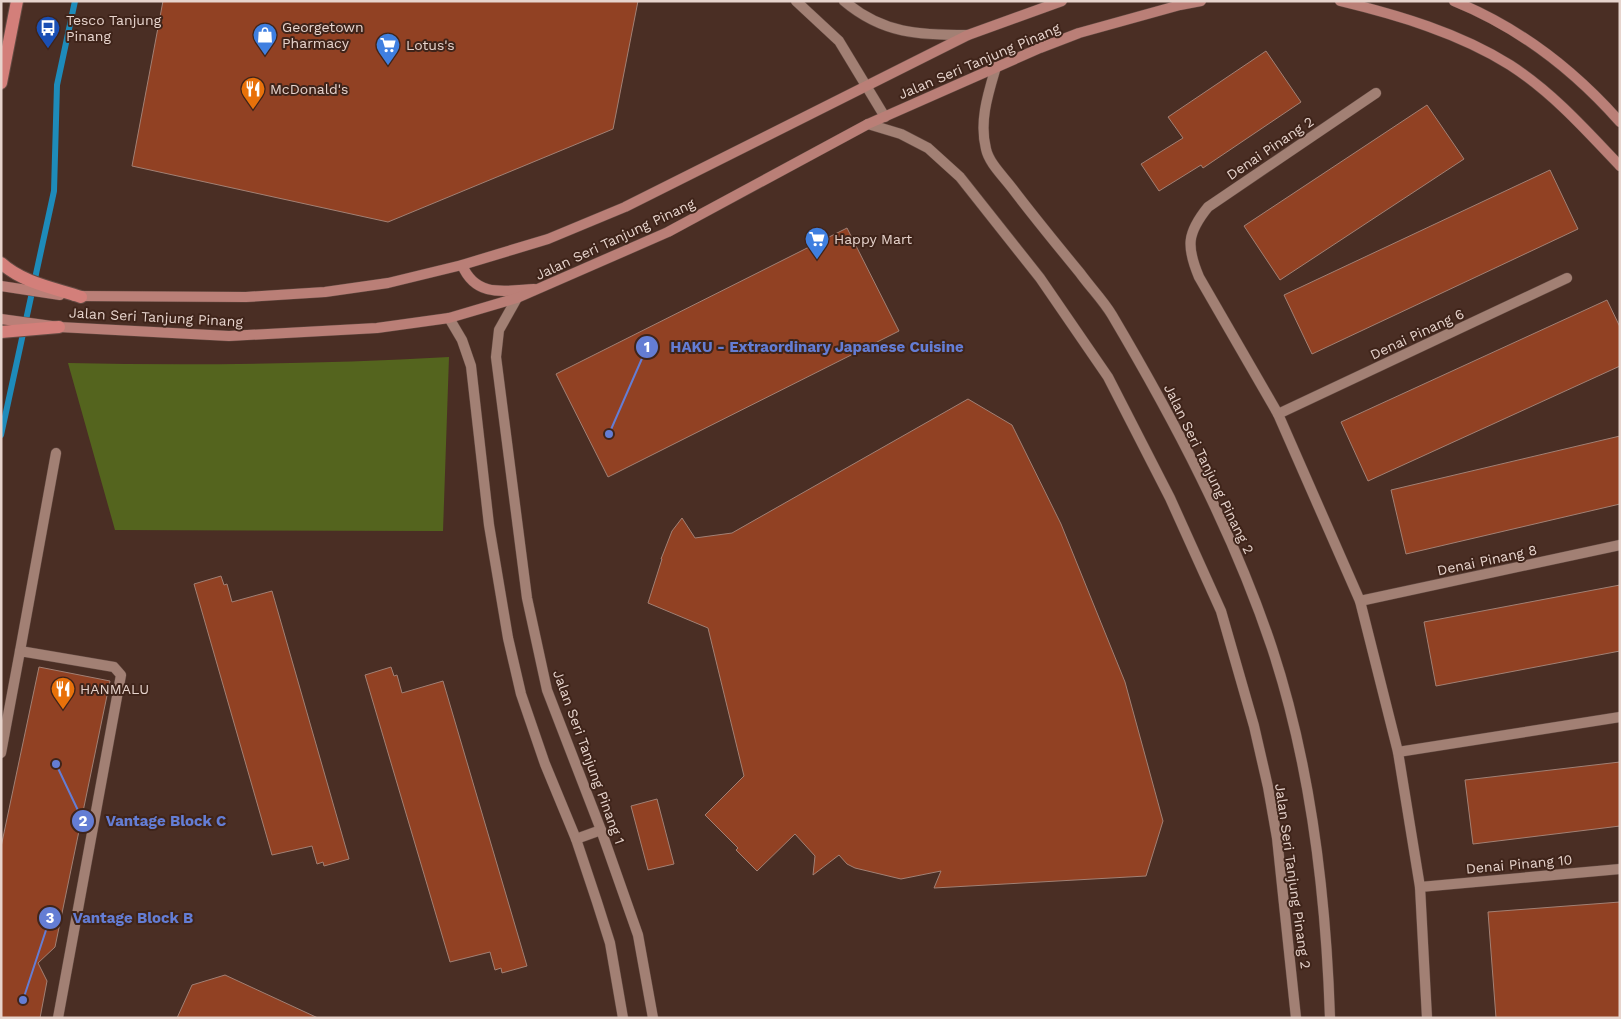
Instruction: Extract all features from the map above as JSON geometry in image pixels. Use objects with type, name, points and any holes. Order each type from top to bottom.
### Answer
[{"type":"main road","points":[[1,83],[17,1]]},
{"type":"main road","name":"Jalan Seri Tanjung Pinang","points":[[81,296],[246,297],[325,292],[388,283],[462,266],[548,239],[625,206],[968,35],[1062,1]]},
{"type":"main road","name":"Jalan Seri Tanjung Pinang","points":[[1,318],[52,325],[230,336],[377,328],[449,318],[544,288],[668,232],[868,124],[996,67],[1079,33],[1180,4],[1201,1]]},
{"type":"main road","points":[[1340,1],[1390,13],[1443,32],[1510,65],[1566,109],[1620,166]]},
{"type":"main road","points":[[1454,1],[1509,28],[1558,62],[1605,105],[1620,122]]},
{"type":"main road","points":[[1,264],[26,280],[53,290],[81,296]]},
{"type":"main road","points":[[462,266],[467,278],[477,286],[502,291],[544,288]]},
{"type":"main road","name":"Jalan Seri Tanjung Pinang","points":[[1,286],[53,290]]},
{"type":"main road","points":[[1,332],[33,330],[52,325]]},
{"type":"street","points":[[796,1],[839,41],[885,117]]},
{"type":"street","points":[[844,1],[865,16],[901,32],[929,35],[968,35]]},
{"type":"street","name":"Jalan Seri Tanjung Pinang 2","points":[[996,67],[987,96],[982,123],[986,152],[1018,196],[1110,311],[1145,372],[1212,500],[1245,574],[1272,649],[1293,723],[1319,868],[1328,951],[1330,1018]]},
{"type":"street","name":"Denai Pinang 2","points":[[1278,414],[1199,277],[1190,256],[1190,236],[1197,221],[1208,207],[1376,93]]},
{"type":"street","name":"Jalan Seri Tanjung Pinang 2","points":[[868,124],[900,134],[928,148],[960,177],[1040,278],[1108,378],[1170,498],[1221,611],[1254,726],[1277,838],[1290,944],[1296,1018]]},
{"type":"street","name":"Denai Pinang 6","points":[[1278,414],[1567,278]]},
{"type":"street","name":"Jalan Seri Tanjung Pinang 1","points":[[517,298],[498,330],[496,357],[527,598],[547,690],[601,830],[638,936],[653,1018]]},
{"type":"street","points":[[449,318],[462,340],[471,366],[489,525],[508,638],[521,694],[545,764],[576,839],[610,943],[623,1018]]},
{"type":"street","points":[[1278,414],[1360,601],[1398,752],[1420,887],[1427,1018]]},
{"type":"street","points":[[1,753],[56,453]]},
{"type":"street","name":"Denai Pinang 8","points":[[1360,601],[1620,545]]},
{"type":"street","points":[[20,651],[114,667],[121,675],[58,1018]]},
{"type":"street","points":[[1398,752],[1620,717]]},
{"type":"street","points":[[576,839],[601,830]]},
{"type":"street","name":"Denai Pinang 10","points":[[1420,887],[1620,869]]},
{"type":"green space","points":[[449,357],[443,531],[115,530],[68,363],[258,364]]},
{"type":"building","name":"Lotus's","points":[[163,1],[638,1],[613,129],[388,222],[132,166]]},
{"type":"building","points":[[1266,51],[1301,102],[1203,168],[1201,165],[1159,191],[1141,164],[1183,138],[1168,117]]},
{"type":"building","points":[[1427,105],[1464,159],[1280,280],[1244,226]]},
{"type":"building","points":[[1550,170],[1578,229],[1312,354],[1284,295]]},
{"type":"building","points":[[847,228],[899,331],[608,477],[556,374]]},
{"type":"building","points":[[1607,300],[1620,327],[1620,366],[1368,481],[1341,422]]},
{"type":"building","points":[[968,399],[1012,425],[1061,524],[1125,682],[1163,821],[1146,876],[934,888],[941,871],[901,879],[855,868],[847,864],[839,855],[813,875],[815,856],[795,834],[757,871],[736,850],[738,848],[705,815],[744,776],[708,628],[648,603],[661,559],[672,531],[682,518],[695,538],[732,533]]},
{"type":"building","points":[[1620,436],[1620,504],[1406,554],[1391,490]]},
{"type":"building","points":[[221,576],[224,585],[227,584],[232,602],[272,591],[349,859],[324,866],[323,862],[317,864],[312,846],[272,855],[194,584]]},
{"type":"building","points":[[1620,585],[1620,651],[1436,686],[1424,622]]},
{"type":"building","points":[[39,667],[110,681],[55,947],[38,963],[47,981],[40,1018],[1,1018],[1,847]]},
{"type":"building","points":[[391,667],[394,676],[397,675],[402,693],[443,681],[527,966],[502,973],[501,968],[495,970],[490,952],[450,962],[365,675]]},
{"type":"building","points":[[1620,762],[1620,826],[1473,844],[1465,780]]},
{"type":"building","points":[[657,799],[674,864],[648,870],[631,806]]},
{"type":"building","points":[[1620,902],[1620,1018],[1496,1018],[1488,912]]},
{"type":"building","points":[[225,975],[318,1018],[177,1018],[192,985]]},
{"type":"waterway","points":[[1,435],[54,191],[57,85],[75,1]]},
{"type":"place","name":"Tesco Tanjung Pinang","points":[[48,49]]},
{"type":"place","name":"Georgetown Pharmacy","points":[[265,56]]},
{"type":"place","name":"Lotus's","points":[[388,66]]},
{"type":"place","name":"McDonald's","points":[[253,110]]},
{"type":"place","name":"Happy Mart","points":[[817,260]]},
{"type":"place","name":"HAKU - Extraordinary Japanese Cuisine","points":[[609,434]]},
{"type":"place","name":"HANMALU","points":[[63,710]]},
{"type":"place","name":"Vantage Block C","points":[[56,764]]},
{"type":"place","name":"Vantage Block B","points":[[23,1000]]}]
